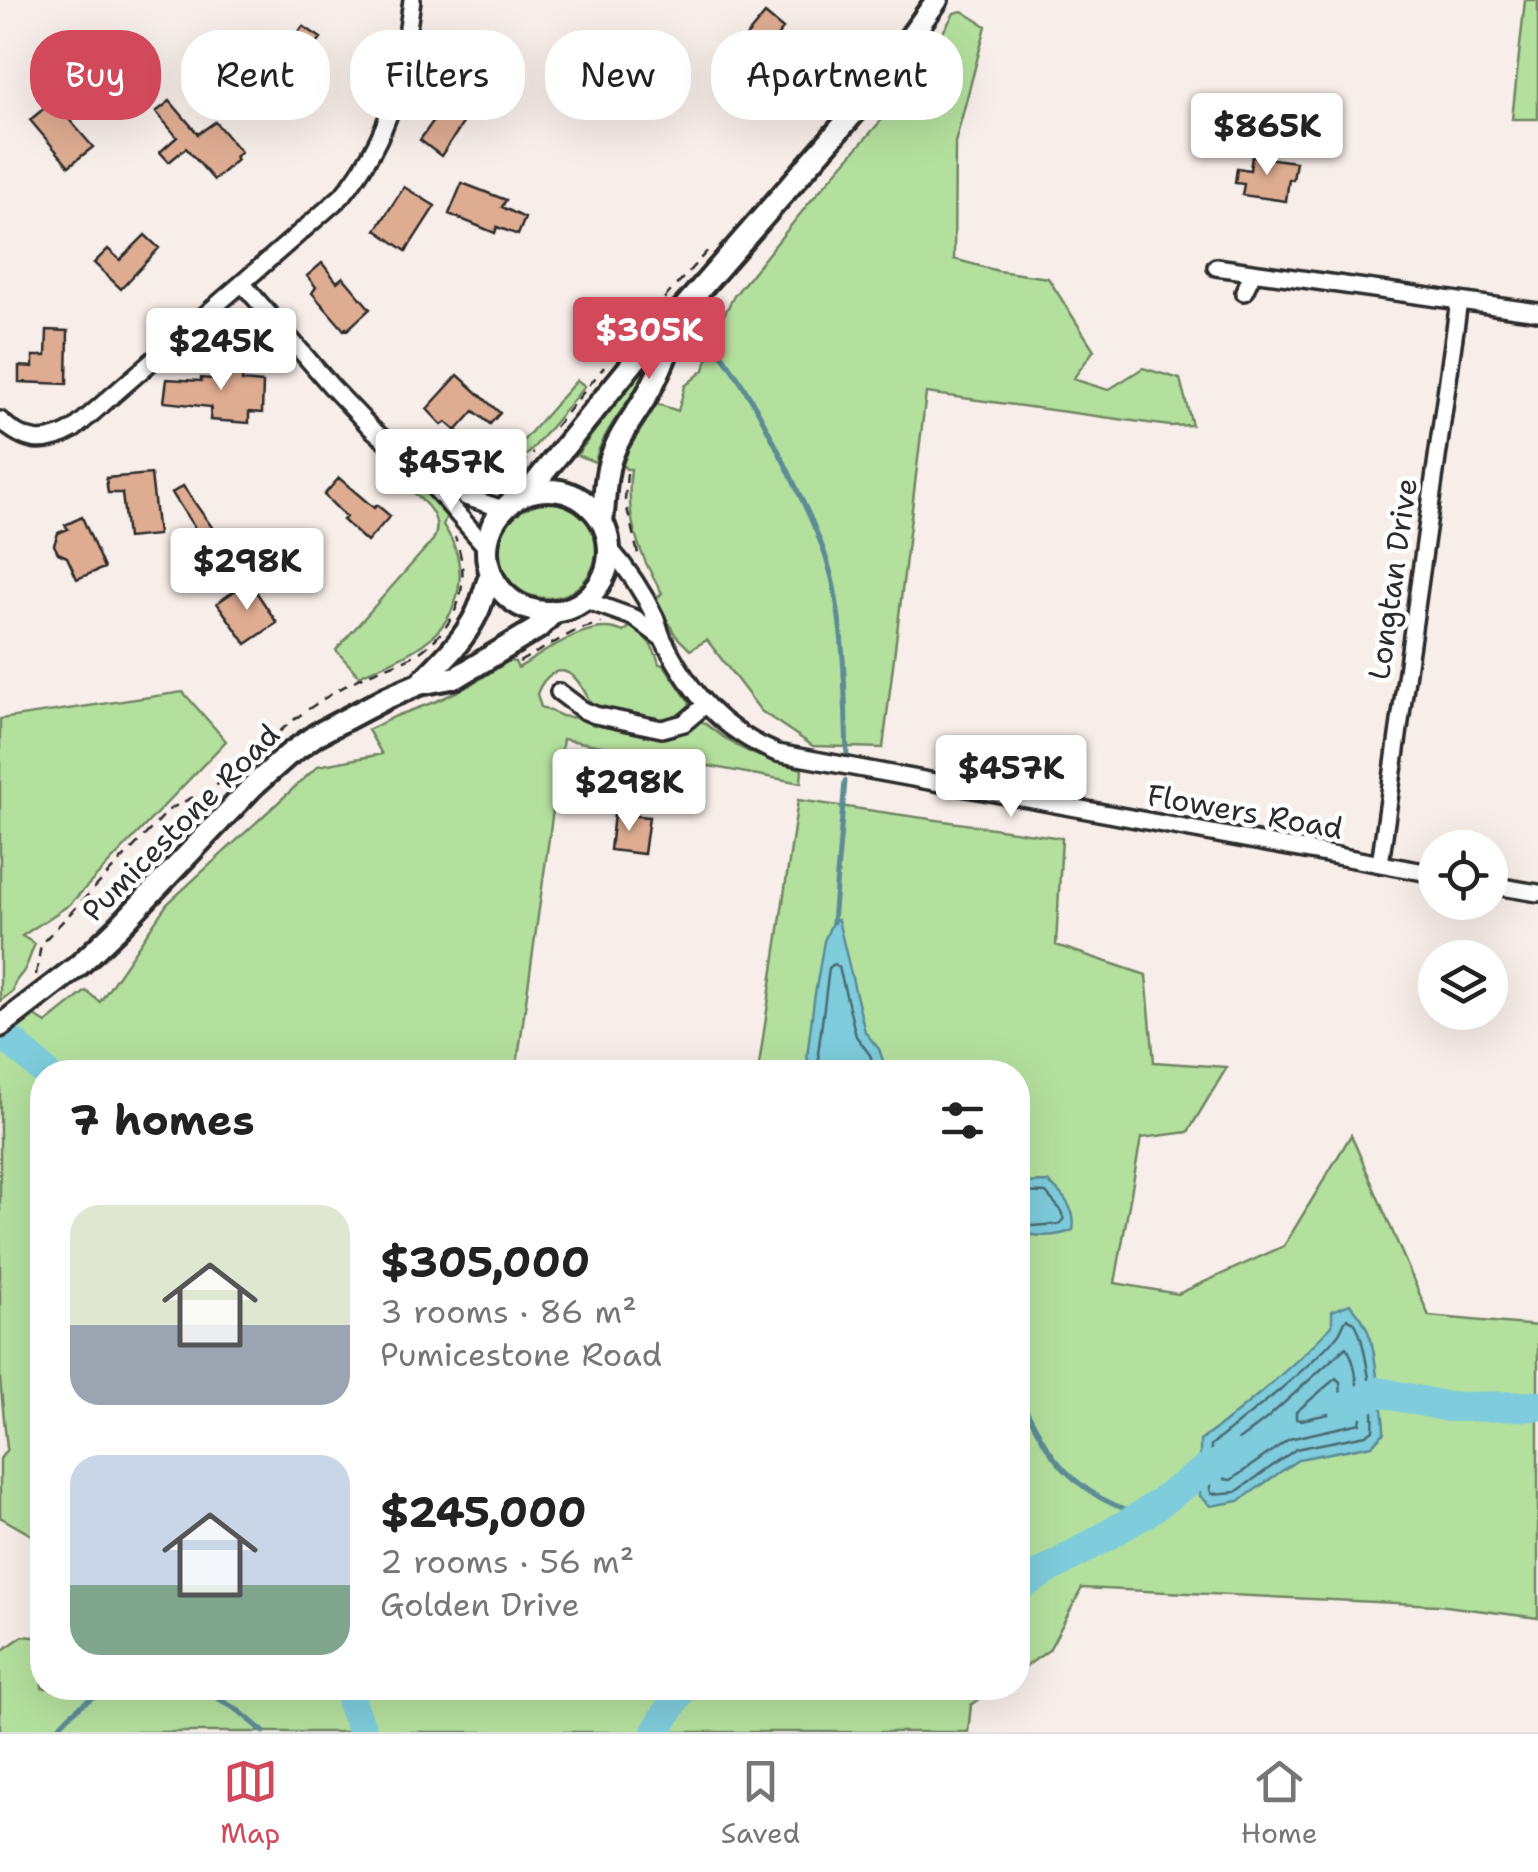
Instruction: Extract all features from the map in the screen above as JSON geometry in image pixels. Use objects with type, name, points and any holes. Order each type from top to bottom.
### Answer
[{"type":"main road","points":[[527,493],[650,342],[865,100],[937,0]]},
{"type":"main road","points":[[602,522],[608,468],[616,445],[665,360],[681,311]]},
{"type":"main road","points":[[544,490],[562,491],[592,508],[602,522],[609,548],[607,568],[599,586],[585,600],[555,612],[517,603],[502,591],[491,574],[487,548],[489,533],[504,509],[527,493],[544,490]]},
{"type":"main road","name":"Pumicestone Road","points":[[419,684],[458,646],[466,611],[491,574]]},
{"type":"main road","name":"Pumicestone Road","points":[[0,1026],[78,966],[118,929],[253,786],[288,755],[348,717],[419,684],[457,678],[538,628],[555,612]]},
{"type":"street","points":[[0,420],[26,438],[50,440],[66,434],[342,196],[362,170],[385,127],[397,90],[412,0]]},
{"type":"street","points":[[1216,268],[1538,312]]},
{"type":"street","points":[[1244,292],[1253,273]]},
{"type":"street","points":[[242,283],[331,386],[418,469],[487,548]]},
{"type":"street","name":"Longtan Drive","points":[[1380,864],[1460,301]]},
{"type":"street","points":[[418,469],[466,497],[504,509]]},
{"type":"street","name":"Flowers Road","points":[[609,548],[627,568],[663,639],[705,705],[734,731],[777,753],[1418,871]]},
{"type":"street","name":"Flowers Road","points":[[585,600],[635,618],[663,639]]},
{"type":"street","points":[[558,692],[595,715],[662,728],[684,723],[705,705]]},
{"type":"street","points":[[1508,888],[1538,894]]},
{"type":"path","points":[[608,468],[627,472],[626,500],[642,566]]},
{"type":"path","points":[[511,644],[520,663],[577,630],[604,623]]},
{"type":"green space","points":[[1525,0],[1538,0],[1538,119],[1512,119]]},
{"type":"green space","points":[[962,11],[986,26],[963,113],[963,30],[944,30],[954,13]]},
{"type":"green space","points":[[882,120],[961,120],[955,143],[954,259],[998,271],[1048,278],[1094,350],[1073,379],[1108,390],[1143,368],[1180,379],[1192,425],[1170,426],[926,393],[883,748],[813,746],[761,711],[707,640],[690,650],[676,636],[655,600],[662,593],[635,534],[630,503],[631,469],[623,465],[657,404],[678,411],[685,386],[704,370],[716,330],[734,296]]},
{"type":"green space","points":[[650,356],[640,383],[606,434],[595,462],[577,455]]},
{"type":"green space","points":[[577,380],[585,386],[529,453],[492,481],[470,490],[416,451],[425,441],[465,476],[484,479],[493,475]]},
{"type":"green space","points":[[400,467],[447,515],[443,525],[457,557],[458,589],[447,619],[423,644],[359,676],[336,650],[433,540],[436,530],[436,520],[424,502],[390,473]]},
{"type":"green space","points":[[547,500],[566,503],[582,514],[593,530],[593,568],[582,584],[566,595],[547,598],[528,595],[512,584],[501,568],[498,549],[501,530],[512,514],[528,503]]},
{"type":"green space","points":[[631,626],[649,642],[659,664],[664,665],[690,703],[689,710],[654,722],[594,708],[578,681],[563,671],[543,682],[537,694],[541,707],[562,716],[680,731],[700,720],[750,753],[802,769],[801,783],[563,739],[518,1060],[30,1060],[30,1534],[0,1517],[0,1459],[7,1449],[0,1379],[0,1042],[35,1016],[46,1023],[86,991],[100,1002],[167,904],[318,766],[382,754],[368,730],[471,685],[509,661],[518,668],[583,632],[610,628],[623,632]]},
{"type":"green space","points":[[183,692],[226,741],[69,905],[22,936],[35,944],[13,991],[0,1001],[0,719]]},
{"type":"green space","points":[[798,800],[1062,838],[1056,945],[1146,975],[1154,1062],[1227,1067],[1188,1132],[1141,1138],[1115,1283],[1178,1294],[1284,1246],[1351,1135],[1429,1316],[1538,1326],[1538,1618],[1438,1605],[1082,1588],[1049,1650],[1030,1663],[1030,1060],[760,1060]]},
{"type":"green space","points":[[23,1636],[30,1637],[30,1700],[978,1700],[971,1705],[968,1732],[0,1732],[0,1652]]},
{"type":"water","points":[[833,920],[838,920],[865,1032],[883,1060],[808,1060],[824,941]]},
{"type":"water","points":[[1048,1182],[1059,1192],[1073,1216],[1073,1230],[1046,1236],[1030,1235],[1030,1183]]},
{"type":"water","points":[[1350,1304],[1365,1324],[1372,1346],[1384,1433],[1372,1445],[1299,1459],[1239,1501],[1211,1506],[1200,1496],[1200,1441],[1316,1342],[1332,1326],[1332,1311]]},
{"type":"building","points":[[765,14],[783,29],[782,30],[752,30]]},
{"type":"building","points":[[170,101],[181,114],[181,120],[186,120],[198,134],[215,122],[241,152],[235,157],[237,160],[214,180],[186,148],[169,162],[160,152],[177,137],[161,118],[161,108]]},
{"type":"building","points":[[30,120],[70,120],[93,147],[69,166]]},
{"type":"building","points":[[434,120],[465,120],[441,156],[420,140]]},
{"type":"building","points":[[1252,156],[1296,162],[1286,201],[1242,195],[1244,184],[1235,183],[1237,168],[1250,170]]},
{"type":"building","points":[[462,183],[506,200],[502,207],[525,218],[518,235],[497,227],[495,233],[449,214]]},
{"type":"building","points":[[404,187],[435,206],[406,251],[376,230]]},
{"type":"building","points":[[145,235],[159,248],[121,289],[94,263],[108,249],[120,260]]},
{"type":"building","points":[[322,263],[337,282],[343,277],[370,309],[347,330],[312,293],[316,287],[307,276]]},
{"type":"building","points":[[47,330],[68,331],[67,384],[19,382],[19,366],[33,367],[33,356],[46,356]]},
{"type":"building","points":[[228,353],[245,356],[242,381],[263,383],[262,413],[249,412],[249,423],[210,420],[211,407],[164,402],[167,379],[224,380]]},
{"type":"building","points":[[458,375],[500,413],[490,424],[474,411],[456,431],[446,422],[442,425],[427,409]]},
{"type":"building","points":[[151,474],[158,535],[127,538],[122,493],[108,493],[106,478]]},
{"type":"building","points":[[339,478],[374,508],[377,505],[390,516],[367,542],[324,495]]},
{"type":"building","points":[[183,486],[216,533],[203,541],[172,493]]},
{"type":"building","points":[[82,517],[104,568],[77,579],[67,557],[58,553],[54,545],[58,533],[68,529],[65,525]]},
{"type":"building","points":[[249,581],[277,623],[246,644],[217,603]]},
{"type":"building","points":[[614,814],[649,817],[644,854],[610,850]]},
{"type":"waterway","points":[[705,334],[730,366],[761,418],[826,557],[840,629],[847,756]]},
{"type":"waterway","points":[[833,922],[845,781]]},
{"type":"waterway","points":[[0,1031],[32,1060]]},
{"type":"waterway","points":[[1343,1408],[1379,1392],[1448,1407],[1538,1406]]},
{"type":"waterway","points":[[1030,1418],[1054,1457],[1075,1480],[1114,1505],[1144,1514]]},
{"type":"waterway","points":[[1030,1580],[1144,1514],[1206,1469],[1237,1455]]},
{"type":"waterway","points":[[55,1732],[90,1700]]},
{"type":"waterway","points":[[221,1700],[264,1732]]},
{"type":"waterway","points":[[351,1700],[363,1732]]},
{"type":"waterway","points":[[656,1732],[675,1700]]}]
